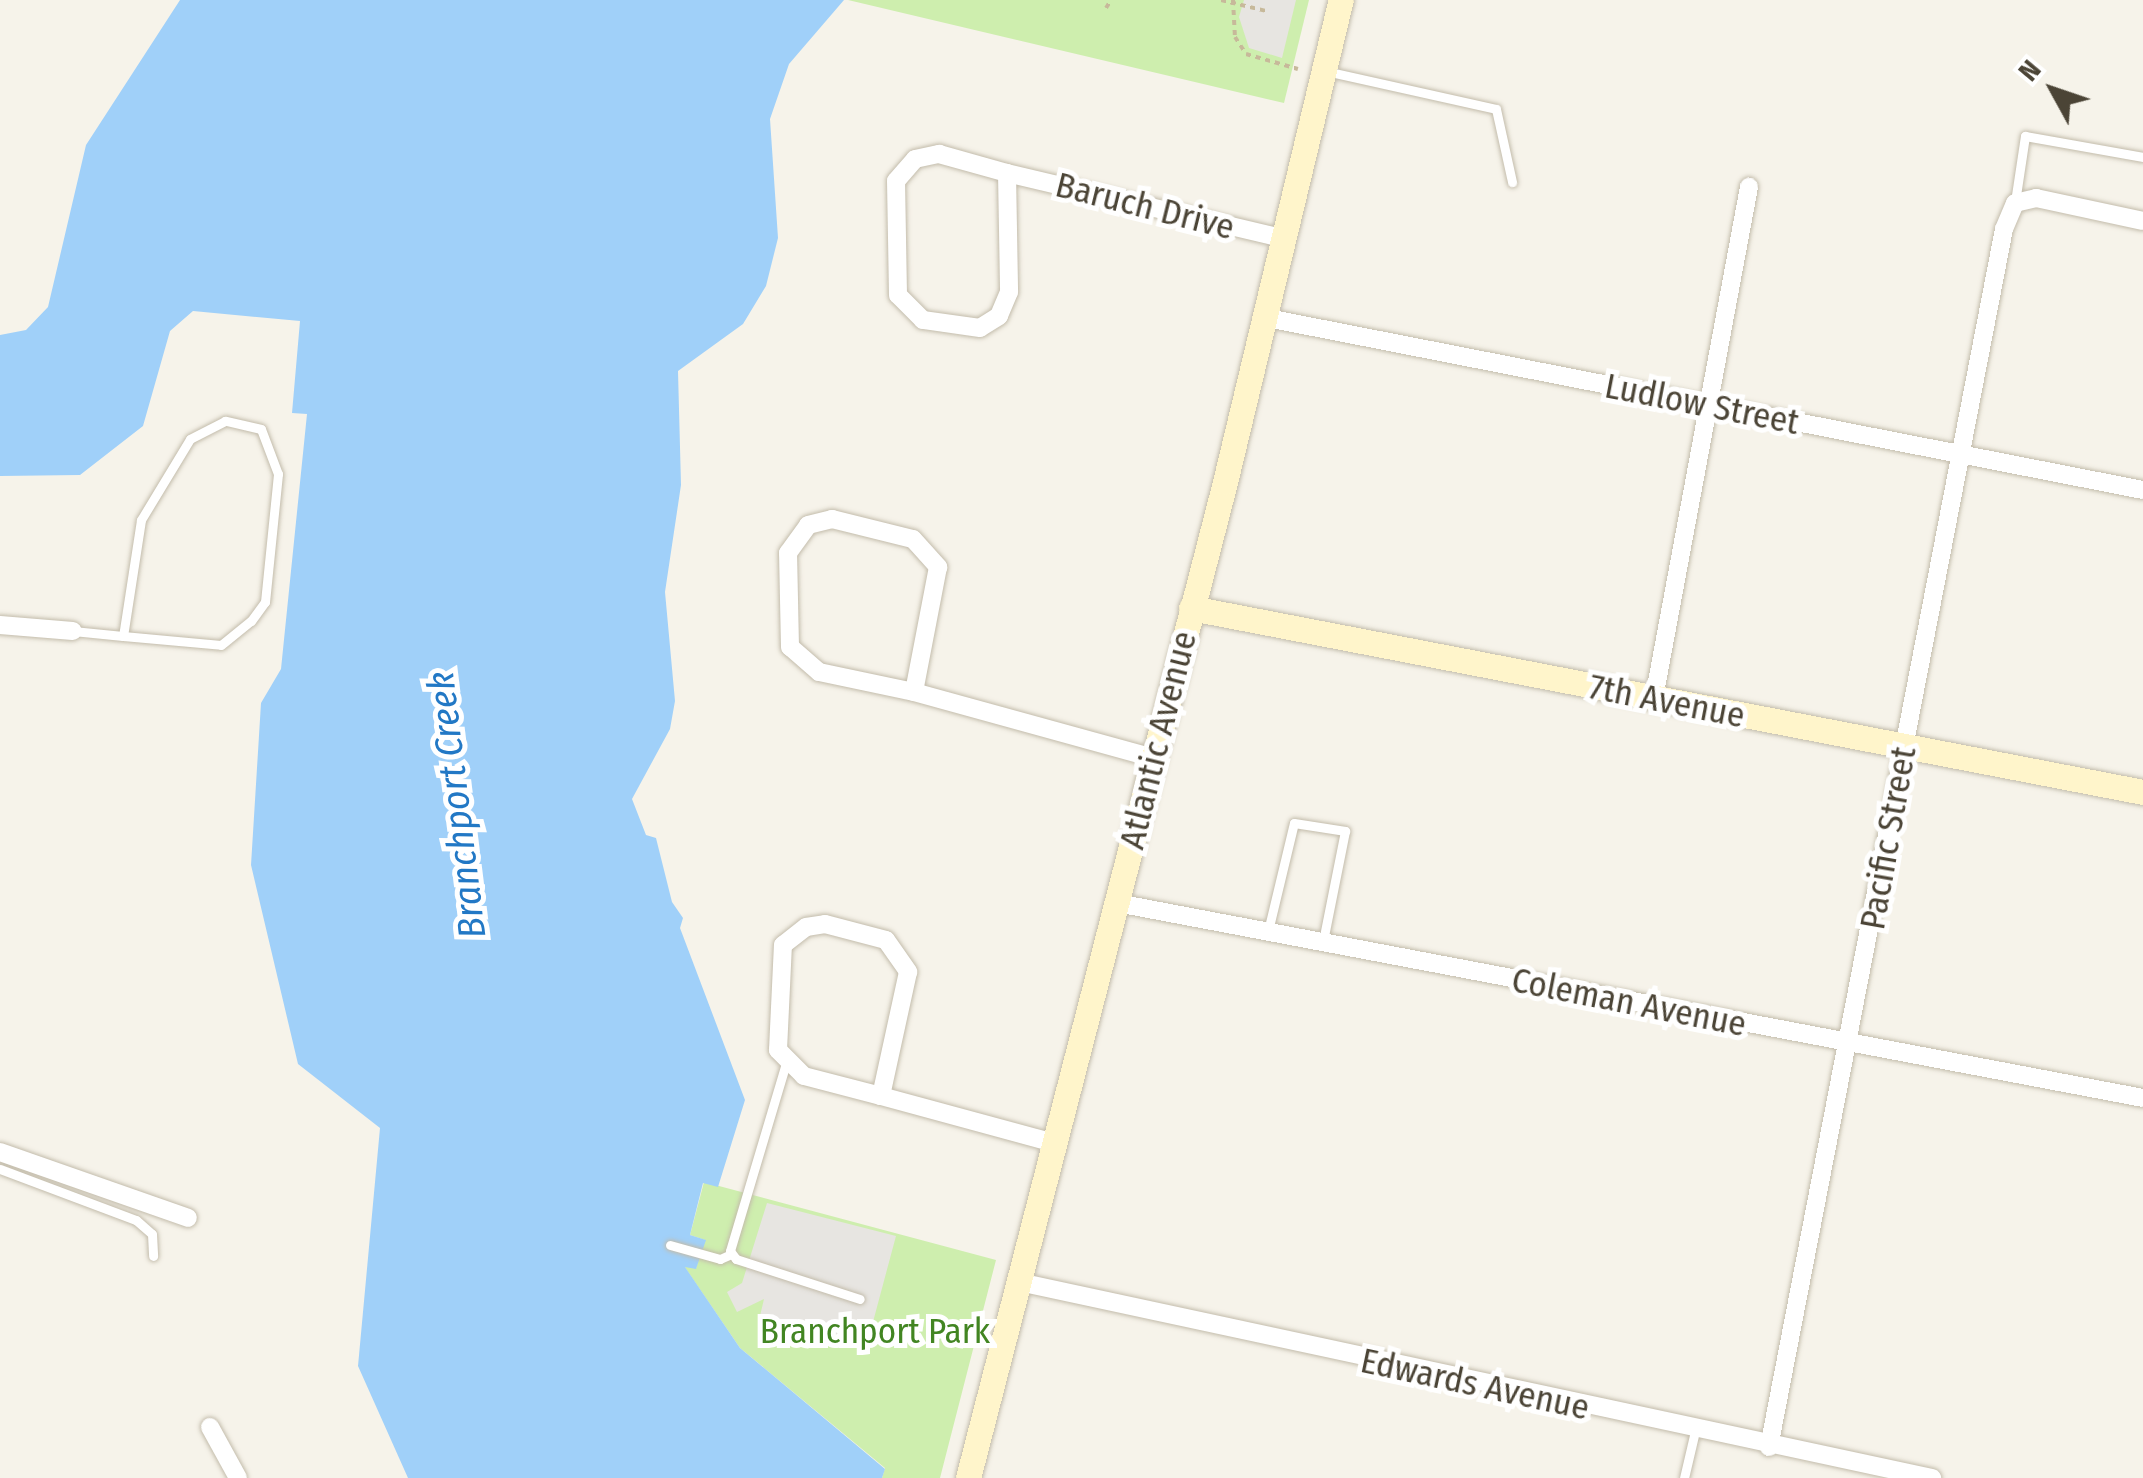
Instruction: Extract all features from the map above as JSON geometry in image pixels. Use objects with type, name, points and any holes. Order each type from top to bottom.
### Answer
[{"type":"street","name":"Atlantic Avenue","points":[[968,1478],[1283,238],[1311,70],[1341,0]]},
{"type":"street","name":"Baruch Drive","points":[[1007,173],[1006,305],[992,322],[964,330],[914,315],[896,282],[893,190],[900,172],[915,160],[940,154],[1283,238]]},
{"type":"street","points":[[1654,698],[1749,187]]},
{"type":"street","points":[[2015,203],[2036,198],[2143,221]]},
{"type":"street","name":"Pacific Street","points":[[1770,1447],[2004,229],[2015,203]]},
{"type":"street","name":"Ludlow Street","points":[[1262,317],[2143,490]]},
{"type":"street","points":[[914,692],[940,580],[931,553],[913,540],[832,519],[808,526],[788,553],[790,648],[819,672],[914,692],[1153,758]]},
{"type":"street","name":"7th Avenue","points":[[1192,608],[2143,792]]},
{"type":"street","points":[[0,625],[74,631]]},
{"type":"street","name":"Coleman Avenue","points":[[1116,902],[2143,1098]]},
{"type":"street","points":[[881,1096],[908,985],[904,959],[886,940],[824,924],[806,926],[783,945],[776,1040],[786,1064],[804,1076],[1054,1143]]},
{"type":"street","points":[[0,1152],[188,1218]]},
{"type":"street","name":"Edwards Avenue","points":[[1019,1282],[1695,1431],[1932,1478]]},
{"type":"street","points":[[210,1428],[238,1478]]},
{"type":"lane","points":[[1311,70],[1496,109],[1512,182]]},
{"type":"lane","points":[[2015,203],[2025,136],[2143,157]]},
{"type":"lane","points":[[74,631],[122,636],[221,645],[264,602],[278,474],[261,429],[225,420],[190,440],[141,520],[122,636]]},
{"type":"lane","points":[[1268,934],[1294,823],[1345,831],[1323,944]]},
{"type":"lane","points":[[731,1254],[786,1064]]},
{"type":"lane","points":[[0,1169],[136,1220],[152,1234],[153,1256]]},
{"type":"lane","points":[[670,1245],[716,1258],[731,1254],[860,1299]]},
{"type":"lane","points":[[1684,1478],[1695,1431]]},
{"type":"path","points":[[1106,8],[1111,0]]},
{"type":"path","points":[[1220,0],[1266,11]]},
{"type":"path","points":[[1232,2],[1235,37],[1246,54],[1311,70]]},
{"type":"green space","points":[[848,0],[1309,0],[1284,103]]},
{"type":"green space","name":"Branchport Park","points":[[704,1182],[996,1260],[940,1478],[882,1478],[885,1468],[740,1348],[684,1266],[696,1268],[705,1240],[690,1235]]},
{"type":"shaded area","points":[[1244,0],[1296,0],[1282,58],[1249,48],[1239,17]]},
{"type":"shaded area","points":[[767,1203],[896,1236],[866,1348],[760,1316],[764,1299],[737,1312],[727,1292],[742,1283]]},
{"type":"water","name":"Branchport Creek","points":[[180,0],[844,0],[789,64],[770,119],[778,238],[766,286],[743,324],[678,371],[681,485],[665,592],[675,701],[670,729],[632,799],[646,835],[656,838],[672,902],[683,918],[680,928],[745,1100],[718,1187],[703,1183],[690,1235],[706,1240],[696,1269],[685,1267],[740,1348],[885,1469],[882,1478],[408,1478],[358,1366],[380,1128],[298,1064],[251,865],[261,703],[281,669],[307,414],[292,413],[300,321],[193,311],[170,331],[143,426],[80,475],[0,476],[0,335],[26,330],[48,307],[86,145]]}]
